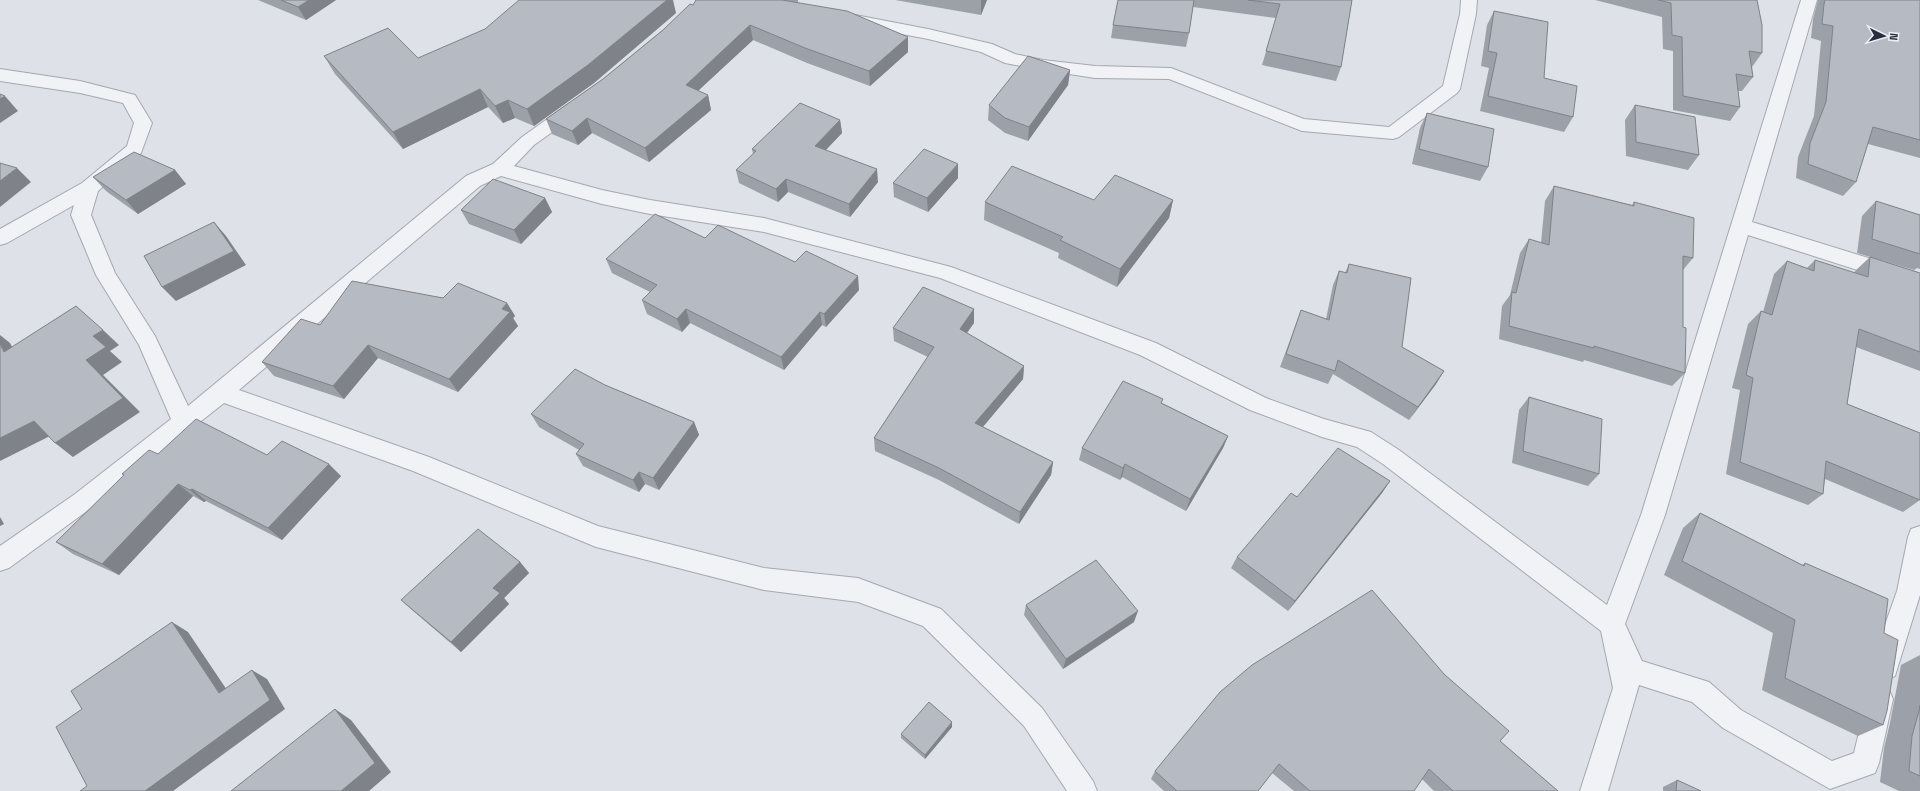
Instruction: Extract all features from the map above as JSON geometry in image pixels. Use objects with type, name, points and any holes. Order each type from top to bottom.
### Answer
[{"type":"street","points":[[834,16],[928,34],[986,48],[1011,59],[1043,65],[1095,72],[1171,74],[1302,125],[1393,132],[1451,89],[1468,14],[1469,0]]},
{"type":"street","points":[[1594,791],[1626,688],[1612,624],[1654,515],[1809,0]]},
{"type":"street","points":[[0,75],[80,87],[129,99],[143,123],[135,148],[89,188],[0,238]]},
{"type":"street","points":[[0,560],[83,501],[183,421],[221,393],[473,181],[500,169],[528,141],[589,97]]},
{"type":"street","points":[[500,169],[602,197],[650,207],[764,225],[944,272],[1148,349],[1258,404],[1322,428],[1363,439],[1391,457],[1612,624],[1633,671],[1700,691],[1732,720],[1830,775],[1865,763],[1876,723],[1888,653],[1909,592],[1920,537]]},
{"type":"street","points":[[89,188],[81,215],[106,275],[148,342],[183,421]]},
{"type":"street","points":[[1742,226],[1920,282]]},
{"type":"street","points":[[221,393],[420,464],[596,536],[764,579],[858,590],[932,617],[1033,717],[1083,791]]},
{"type":"building","points":[[281,0],[309,0],[298,7]]},
{"type":"building","points":[[519,0],[667,0],[588,65],[527,109],[508,100],[495,106],[480,89],[393,132],[324,56],[388,28],[418,58],[485,29]]},
{"type":"building","points":[[696,0],[782,0],[847,11],[908,37],[869,71],[805,48],[750,25],[686,85],[708,95],[645,148],[587,118],[572,131],[546,119],[603,79],[663,30],[690,4],[693,5]]},
{"type":"building","points":[[1118,0],[1194,0],[1189,33],[1113,25]]},
{"type":"building","points":[[1248,0],[1352,0],[1341,67],[1266,51],[1280,4]]},
{"type":"building","points":[[1658,0],[1757,0],[1762,25],[1762,53],[1749,51],[1753,77],[1736,74],[1740,107],[1683,96],[1682,37],[1672,35],[1671,3]]},
{"type":"building","points":[[1825,0],[1920,0],[1920,140],[1873,127],[1856,182],[1808,164],[1810,143],[1826,102],[1833,26],[1822,24]]},
{"type":"building","points":[[1494,11],[1548,22],[1544,78],[1577,86],[1573,117],[1488,96],[1497,53],[1488,51]]},
{"type":"building","points":[[1028,56],[1070,70],[1029,127],[1005,118],[989,105]]},
{"type":"building","points":[[0,94],[5,96],[0,99]]},
{"type":"building","points":[[800,103],[840,120],[815,146],[877,169],[849,204],[786,179],[776,189],[736,170],[756,151],[752,149]]},
{"type":"building","points":[[1635,105],[1695,117],[1699,155],[1636,142]]},
{"type":"building","points":[[1427,113],[1494,129],[1488,167],[1419,149]]},
{"type":"building","points":[[924,149],[958,164],[927,198],[893,183]]},
{"type":"building","points":[[134,152],[175,170],[126,200],[93,177]]},
{"type":"building","points":[[0,163],[17,168],[0,181]]},
{"type":"building","points":[[1012,166],[1094,200],[1115,175],[1173,200],[1120,269],[1060,240],[1063,237],[985,202]]},
{"type":"building","points":[[493,179],[545,198],[514,230],[461,210]]},
{"type":"building","points":[[1554,186],[1634,206],[1634,202],[1694,218],[1693,258],[1683,256],[1683,327],[1686,328],[1685,373],[1594,346],[1594,348],[1509,326],[1512,292],[1516,293],[1529,239],[1549,245]]},
{"type":"building","points":[[1876,201],[1920,215],[1920,254],[1872,239]]},
{"type":"building","points":[[655,214],[705,238],[718,225],[795,262],[806,251],[858,276],[824,314],[820,312],[781,357],[686,309],[677,319],[642,300],[657,285],[606,259]]},
{"type":"building","points":[[214,222],[234,251],[162,287],[144,256]]},
{"type":"building","points":[[1870,257],[1920,273],[1920,352],[1859,329],[1847,404],[1920,433],[1920,500],[1826,461],[1823,494],[1740,462],[1753,378],[1746,375],[1761,311],[1772,315],[1787,261],[1814,271],[1815,260],[1868,277]]},
{"type":"building","points":[[1349,264],[1411,278],[1402,347],[1444,371],[1418,407],[1338,360],[1335,371],[1286,354],[1301,310],[1329,320],[1339,271],[1347,273]]},
{"type":"building","points":[[352,281],[443,298],[458,283],[507,303],[502,309],[510,312],[449,379],[368,345],[333,386],[262,362],[301,319],[320,325]]},
{"type":"building","points":[[923,287],[974,309],[960,329],[1024,366],[975,423],[1053,462],[1020,512],[939,468],[874,438],[934,347],[893,328]]},
{"type":"building","points":[[76,306],[103,330],[93,336],[106,347],[86,360],[123,398],[55,443],[34,421],[0,438],[0,344],[4,352]]},
{"type":"building","points":[[575,369],[605,385],[694,422],[653,478],[639,472],[633,480],[576,454],[584,444],[531,414]]},
{"type":"building","points":[[1123,381],[1163,399],[1161,403],[1228,436],[1190,499],[1125,464],[1123,468],[1082,448]]},
{"type":"building","points":[[1529,397],[1602,419],[1599,474],[1523,451]]},
{"type":"building","points":[[196,419],[267,455],[282,441],[329,464],[268,528],[192,489],[190,490],[178,484],[102,564],[56,542],[124,475],[122,474],[149,450],[158,454]]},
{"type":"building","points":[[1338,448],[1390,481],[1295,601],[1237,557],[1291,493],[1297,497]]},
{"type":"building","points":[[1700,513],[1804,566],[1805,563],[1888,599],[1884,633],[1898,640],[1887,711],[1883,725],[1785,678],[1795,620],[1682,561]]},
{"type":"building","points":[[478,529],[520,562],[493,588],[500,593],[451,642],[401,600]]},
{"type":"building","points":[[1096,560],[1138,611],[1066,659],[1026,605]]},
{"type":"building","points":[[1372,590],[1444,674],[1509,731],[1500,741],[1558,791],[1453,791],[1429,769],[1414,791],[1310,791],[1279,764],[1258,791],[1177,791],[1155,771],[1220,692],[1252,665]]},
{"type":"building","points":[[172,622],[219,693],[252,670],[270,700],[145,791],[80,791],[87,786],[56,727],[82,709],[71,691]]},
{"type":"building","points":[[929,702],[952,722],[925,755],[901,734]]},
{"type":"building","points":[[1920,705],[1920,776],[1909,771],[1912,736]]},
{"type":"building","points":[[335,709],[375,763],[341,791],[231,791]]},
{"type":"building","points":[[1677,780],[1701,791],[1676,791]]}]
